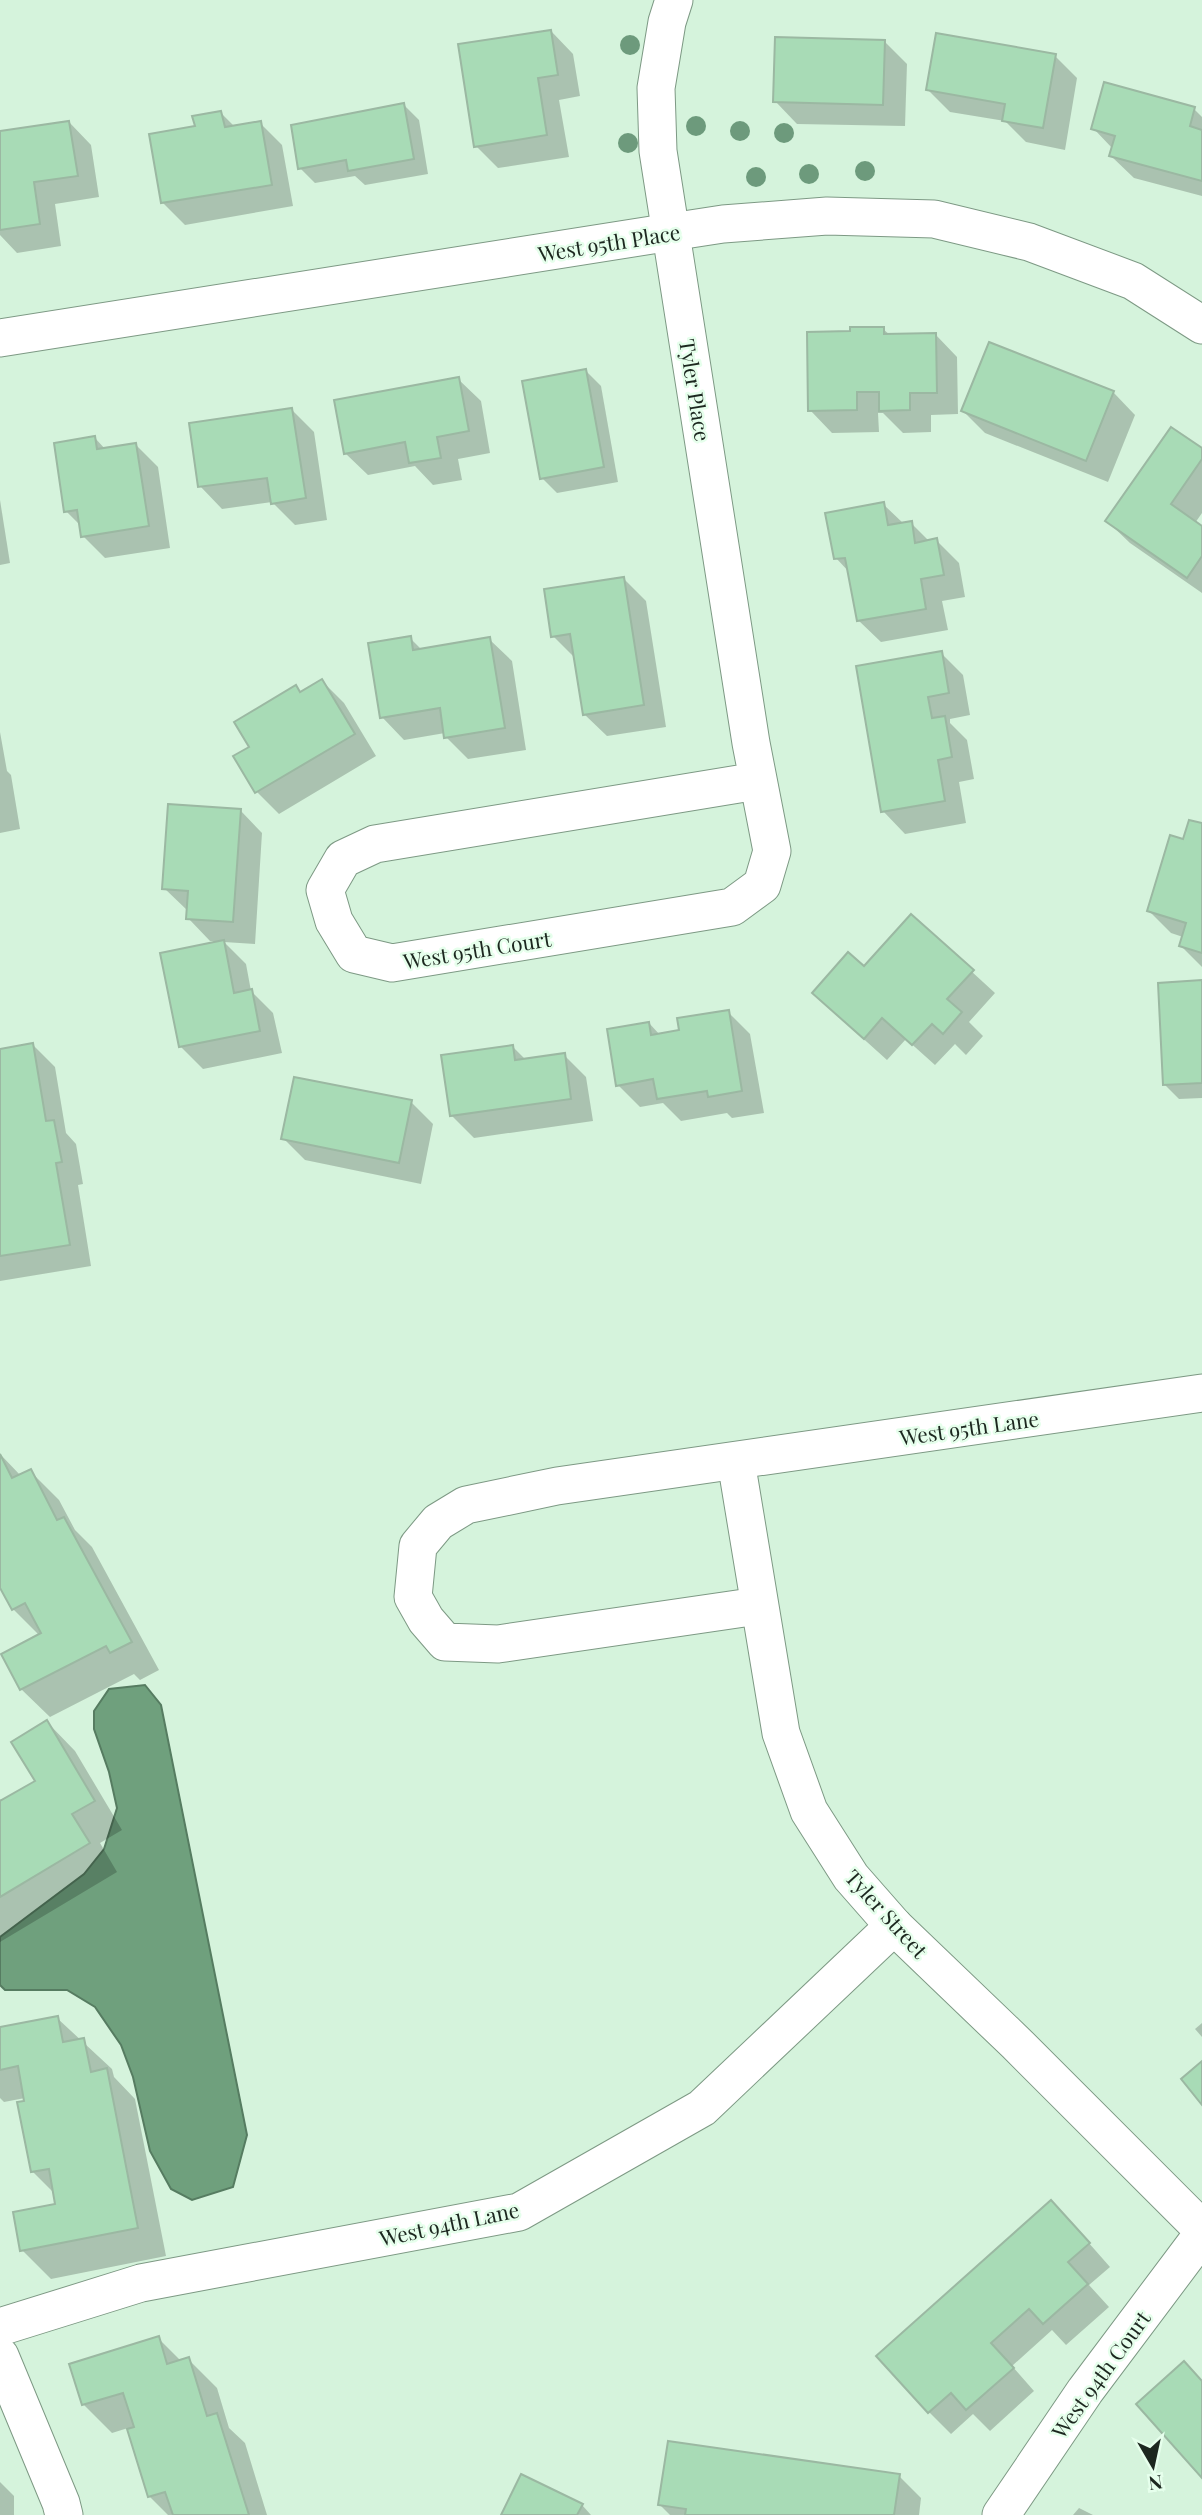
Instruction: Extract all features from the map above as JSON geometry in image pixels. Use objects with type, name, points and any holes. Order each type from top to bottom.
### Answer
[{"type":"street","name":"Tyler Place","points":[[674,0],[667,22],[656,88],[658,151],[757,781]]},
{"type":"street","name":"West 95th Place","points":[[0,338],[723,224],[827,216],[934,219],[1029,242],[1133,281],[1202,325]]},
{"type":"street","name":"West 95th Court","points":[[757,781],[772,851],[762,885],[732,907],[392,963],[354,954],[334,921],[325,890],[343,859],[375,844],[757,781]]},
{"type":"street","name":"West 95th Lane","points":[[758,1606],[498,1644],[445,1642],[426,1620],[412,1597],[418,1546],[438,1522],[466,1505],[557,1486],[1202,1393]]},
{"type":"street","name":"Tyler Street","points":[[736,1461],[781,1733],[809,1811],[850,1877],[894,1926],[1016,2043],[1202,2232]]},
{"type":"street","name":"West 94th Lane","points":[[0,2327],[141,2283],[519,2212],[702,2108],[894,1926]]},
{"type":"street","name":"West 94th Court","points":[[1001,2515],[1085,2391],[1202,2232]]},
{"type":"street","points":[[0,2356],[8,2400],[61,2503],[64,2515]]},
{"type":"shaded area","points":[[145,1685],[161,1705],[247,2135],[233,2187],[192,2200],[171,2189],[150,2151],[133,2077],[121,2045],[95,2007],[67,1990],[5,1990],[0,1985],[0,1937],[84,1874],[104,1849],[117,1808],[109,1772],[94,1729],[94,1711],[109,1689]]},
{"type":"building","points":[[551,30],[558,75],[538,78],[547,135],[474,147],[458,44]]},
{"type":"building","points":[[936,33],[1056,54],[1043,128],[1002,121],[1005,104],[926,90]]},
{"type":"building","points":[[775,37],[885,40],[883,105],[773,102]]},
{"type":"building","points":[[1104,82],[1195,107],[1190,126],[1202,130],[1202,181],[1109,156],[1115,136],[1091,129]]},
{"type":"building","points":[[404,103],[414,159],[348,171],[346,160],[298,169],[291,125]]},
{"type":"building","points":[[221,111],[225,127],[261,121],[272,185],[161,203],[149,134],[195,126],[192,116]]},
{"type":"building","points":[[69,121],[78,176],[34,182],[40,224],[0,230],[0,131]]},
{"type":"building","points":[[850,327],[884,327],[884,334],[936,333],[937,393],[910,393],[910,410],[879,411],[879,392],[857,392],[857,410],[808,411],[807,332],[850,331]]},
{"type":"building","points":[[989,342],[1114,391],[1086,461],[961,411]]},
{"type":"building","points":[[586,369],[604,467],[540,479],[522,381]]},
{"type":"building","points":[[459,377],[469,431],[437,437],[441,458],[409,463],[405,442],[344,454],[334,400]]},
{"type":"building","points":[[292,408],[306,498],[271,504],[267,478],[198,487],[189,423]]},
{"type":"building","points":[[1171,427],[1202,448],[1202,459],[1171,504],[1202,526],[1202,556],[1187,578],[1105,521]]},
{"type":"building","points":[[95,436],[97,449],[136,443],[149,526],[81,537],[77,510],[64,512],[54,443]]},
{"type":"building","points":[[884,502],[888,525],[912,521],[915,543],[937,538],[944,575],[921,579],[926,609],[857,621],[845,558],[834,559],[825,513]]},
{"type":"building","points":[[624,577],[644,705],[583,715],[570,634],[551,637],[544,589]]},
{"type":"building","points":[[411,636],[413,650],[490,637],[505,728],[444,738],[440,708],[380,718],[368,643]]},
{"type":"building","points":[[942,651],[949,693],[928,697],[932,718],[945,716],[952,757],[938,760],[945,801],[881,812],[856,666]]},
{"type":"building","points":[[322,679],[355,734],[255,793],[233,756],[249,747],[234,722],[296,685],[300,692]]},
{"type":"building","points":[[168,804],[241,809],[233,922],[186,919],[188,891],[162,889]]},
{"type":"building","points":[[1189,820],[1202,823],[1202,953],[1179,946],[1186,923],[1147,911],[1170,835],[1183,839]]},
{"type":"building","points":[[911,914],[974,970],[947,999],[962,1012],[943,1034],[932,1024],[912,1045],[882,1018],[864,1039],[812,993],[848,952],[864,966]]},
{"type":"building","points":[[224,940],[234,993],[252,989],[260,1031],[179,1047],[160,953]]},
{"type":"building","points":[[1202,980],[1202,1083],[1163,1085],[1158,983]]},
{"type":"building","points":[[729,1010],[742,1091],[708,1097],[707,1091],[657,1099],[653,1079],[616,1086],[607,1029],[649,1022],[651,1035],[679,1030],[677,1018]]},
{"type":"building","points":[[33,1043],[46,1121],[54,1120],[62,1162],[56,1163],[70,1245],[0,1256],[0,1049]]},
{"type":"building","points":[[513,1045],[515,1060],[565,1053],[571,1099],[450,1116],[441,1055]]},
{"type":"building","points":[[294,1077],[412,1100],[399,1163],[281,1139]]},
{"type":"building","points":[[0,1454],[12,1478],[31,1469],[57,1520],[64,1517],[132,1642],[110,1653],[106,1646],[20,1690],[1,1654],[41,1633],[25,1603],[12,1610],[0,1588]]},
{"type":"building","points":[[47,1720],[95,1801],[72,1814],[90,1843],[0,1897],[0,1801],[35,1781],[11,1742]]},
{"type":"building","points":[[58,2016],[63,2042],[84,2038],[91,2072],[107,2068],[138,2228],[20,2251],[13,2212],[55,2204],[49,2169],[31,2172],[17,2102],[24,2101],[18,2066],[0,2070],[0,2027]]},
{"type":"building","points":[[1202,2061],[1202,2105],[1181,2079]]},
{"type":"building","points":[[1051,2200],[1090,2243],[1068,2262],[1088,2284],[1043,2324],[1029,2309],[991,2343],[1014,2368],[966,2410],[951,2393],[928,2413],[876,2356]]},
{"type":"building","points":[[159,2336],[167,2364],[189,2357],[207,2416],[217,2413],[249,2515],[173,2515],[165,2492],[148,2497],[127,2429],[134,2427],[123,2393],[82,2405],[69,2364]]},
{"type":"building","points":[[1184,2361],[1202,2381],[1202,2478],[1136,2404]]},
{"type":"building","points":[[668,2441],[900,2474],[894,2515],[685,2515],[686,2509],[658,2505]]},
{"type":"building","points":[[521,2474],[583,2504],[577,2515],[501,2515]]}]
